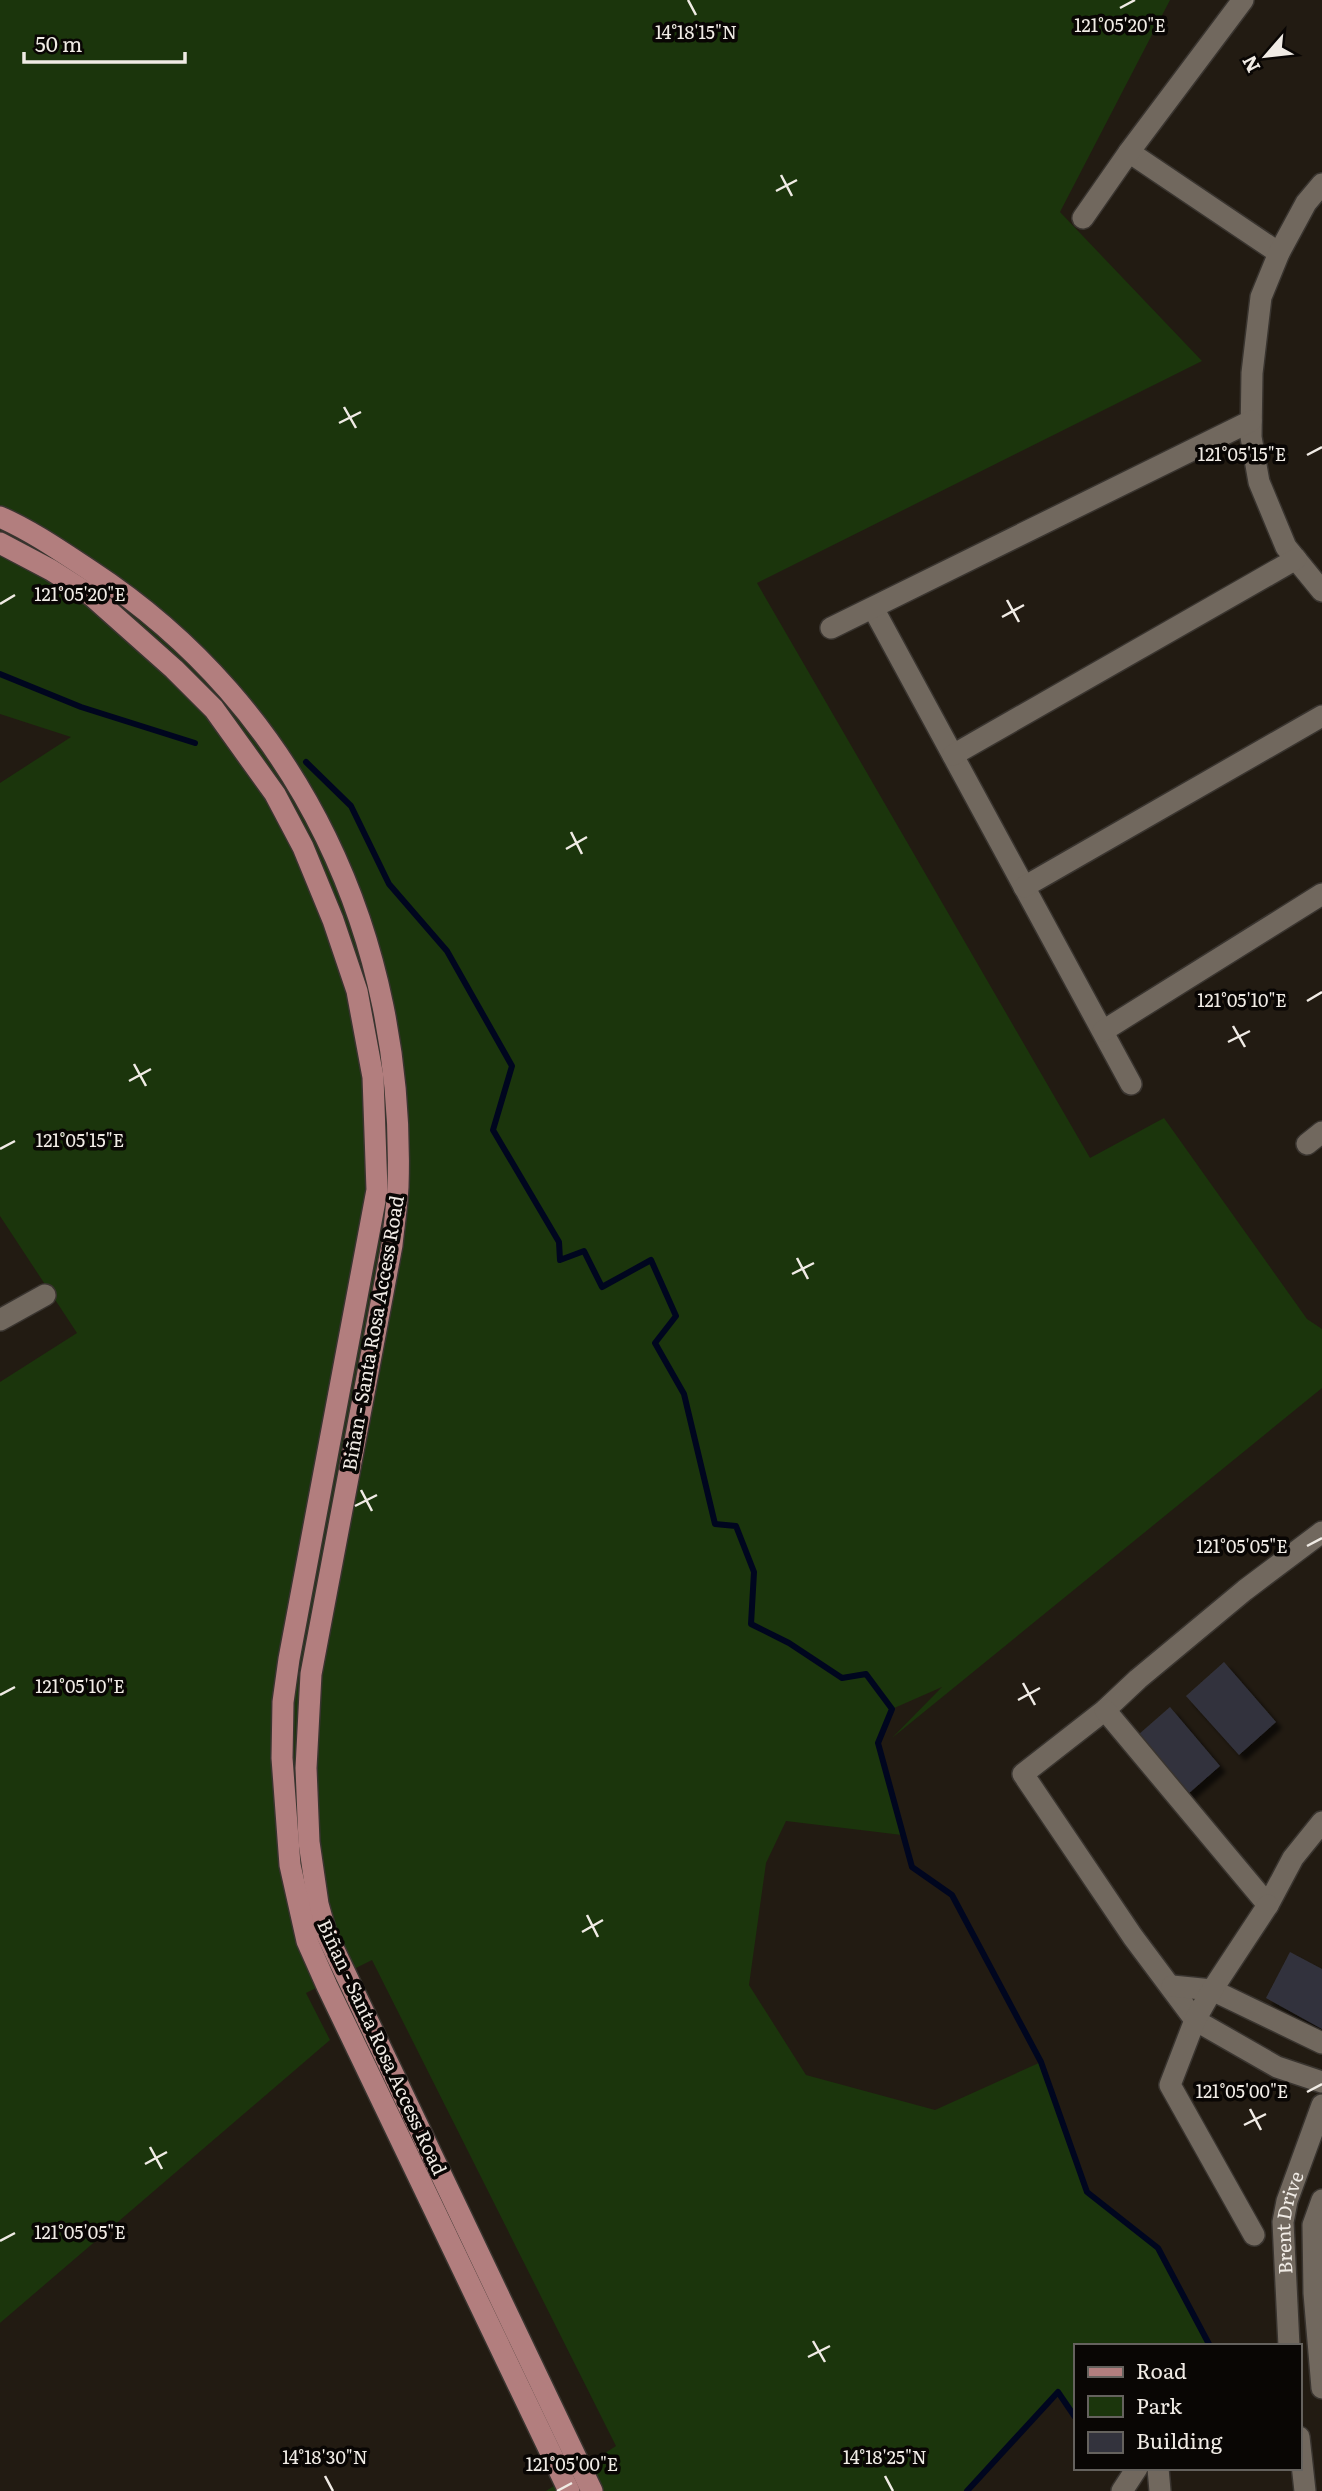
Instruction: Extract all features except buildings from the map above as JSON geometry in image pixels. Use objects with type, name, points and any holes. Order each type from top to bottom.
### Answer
[{"type":"main road","name":"Biñan - Santa Rosa Access Road","points":[[0,517],[67,555],[151,613],[193,652],[231,695],[283,762],[304,796],[349,890],[367,941],[381,991],[395,1086],[398,1188],[390,1252],[311,1674],[306,1768],[309,1842],[318,1903],[316,1937],[592,2491]]},
{"type":"main road","name":"Biñan - Santa Rosa Access Road","points":[[0,543],[92,596],[174,669],[214,709],[275,794],[303,847],[333,920],[357,990],[373,1077],[377,1190],[289,1659],[282,1758],[290,1865],[316,1937],[569,2491]]},
{"type":"main road","points":[[214,709],[231,695]]},
{"type":"main road","points":[[368,1247],[390,1252]]},
{"type":"street","points":[[1083,218],[1243,0]]},
{"type":"street","points":[[1129,152],[1279,253]]},
{"type":"street","points":[[1322,184],[1306,203],[1279,253],[1261,297],[1253,359],[1251,421],[1259,482],[1286,547],[1322,590]]},
{"type":"street","points":[[831,628],[1251,421]]},
{"type":"street","points":[[953,755],[1296,559]]},
{"type":"street","points":[[873,608],[1131,1084]]},
{"type":"street","points":[[1024,887],[1322,716]]},
{"type":"street","points":[[1103,1031],[1322,894]]},
{"type":"street","points":[[0,1320],[46,1295]]},
{"type":"street","points":[[1322,1532],[1215,1615],[1105,1710],[1023,1774],[1133,1937],[1195,2020],[1277,2067],[1322,2082]]},
{"type":"street","points":[[1105,1710],[1268,1905]]},
{"type":"street","points":[[1254,2235],[1170,2085],[1195,2020],[1212,1990],[1268,1905],[1293,1858],[1322,1822]]},
{"type":"street","points":[[1172,1986],[1212,1990],[1322,2043]]},
{"type":"street","name":"Brent Drive","points":[[1289,2344],[1283,2222],[1287,2201],[1322,2105]]},
{"type":"street","name":"Brent Drive","points":[[1322,2200],[1317,2230],[1313,2354],[1322,2388]]},
{"type":"street","points":[[1301,2455],[1305,2491]]},
{"type":"street","points":[[1122,2491],[1136,2470]]},
{"type":"street","points":[[1158,2470],[1160,2491]]},
{"type":"green space","points":[[0,0],[1170,0],[1060,212],[1202,361],[757,583],[1090,1158],[1164,1118],[1307,1319],[1322,1329],[1322,1388],[892,1738],[942,1687],[892,1709],[878,1743],[902,1835],[786,1821],[766,1863],[749,1985],[806,2075],[935,2110],[1041,2062],[1086,2192],[1158,2248],[1209,2344],[1074,2344],[1074,2416],[1058,2392],[967,2491],[546,2491],[616,2446],[372,1960],[306,1993],[330,2040],[0,2323],[0,1382],[77,1333],[0,1216],[0,783],[71,737],[0,714]]},
{"type":"waterway","points":[[0,674],[81,707],[195,743]]},
{"type":"waterway","points":[[306,762],[351,806],[389,884],[447,951],[512,1066],[493,1130],[559,1242],[560,1260],[584,1251],[602,1287],[651,1260],[676,1316],[655,1343],[684,1394],[715,1524],[736,1526],[754,1572],[751,1624],[789,1643],[842,1678],[866,1674],[892,1709],[878,1743],[912,1867],[952,1895],[1041,2062],[1087,2192],[1158,2248],[1209,2344]]},
{"type":"waterway","points":[[967,2491],[1058,2392],[1074,2416]]}]
